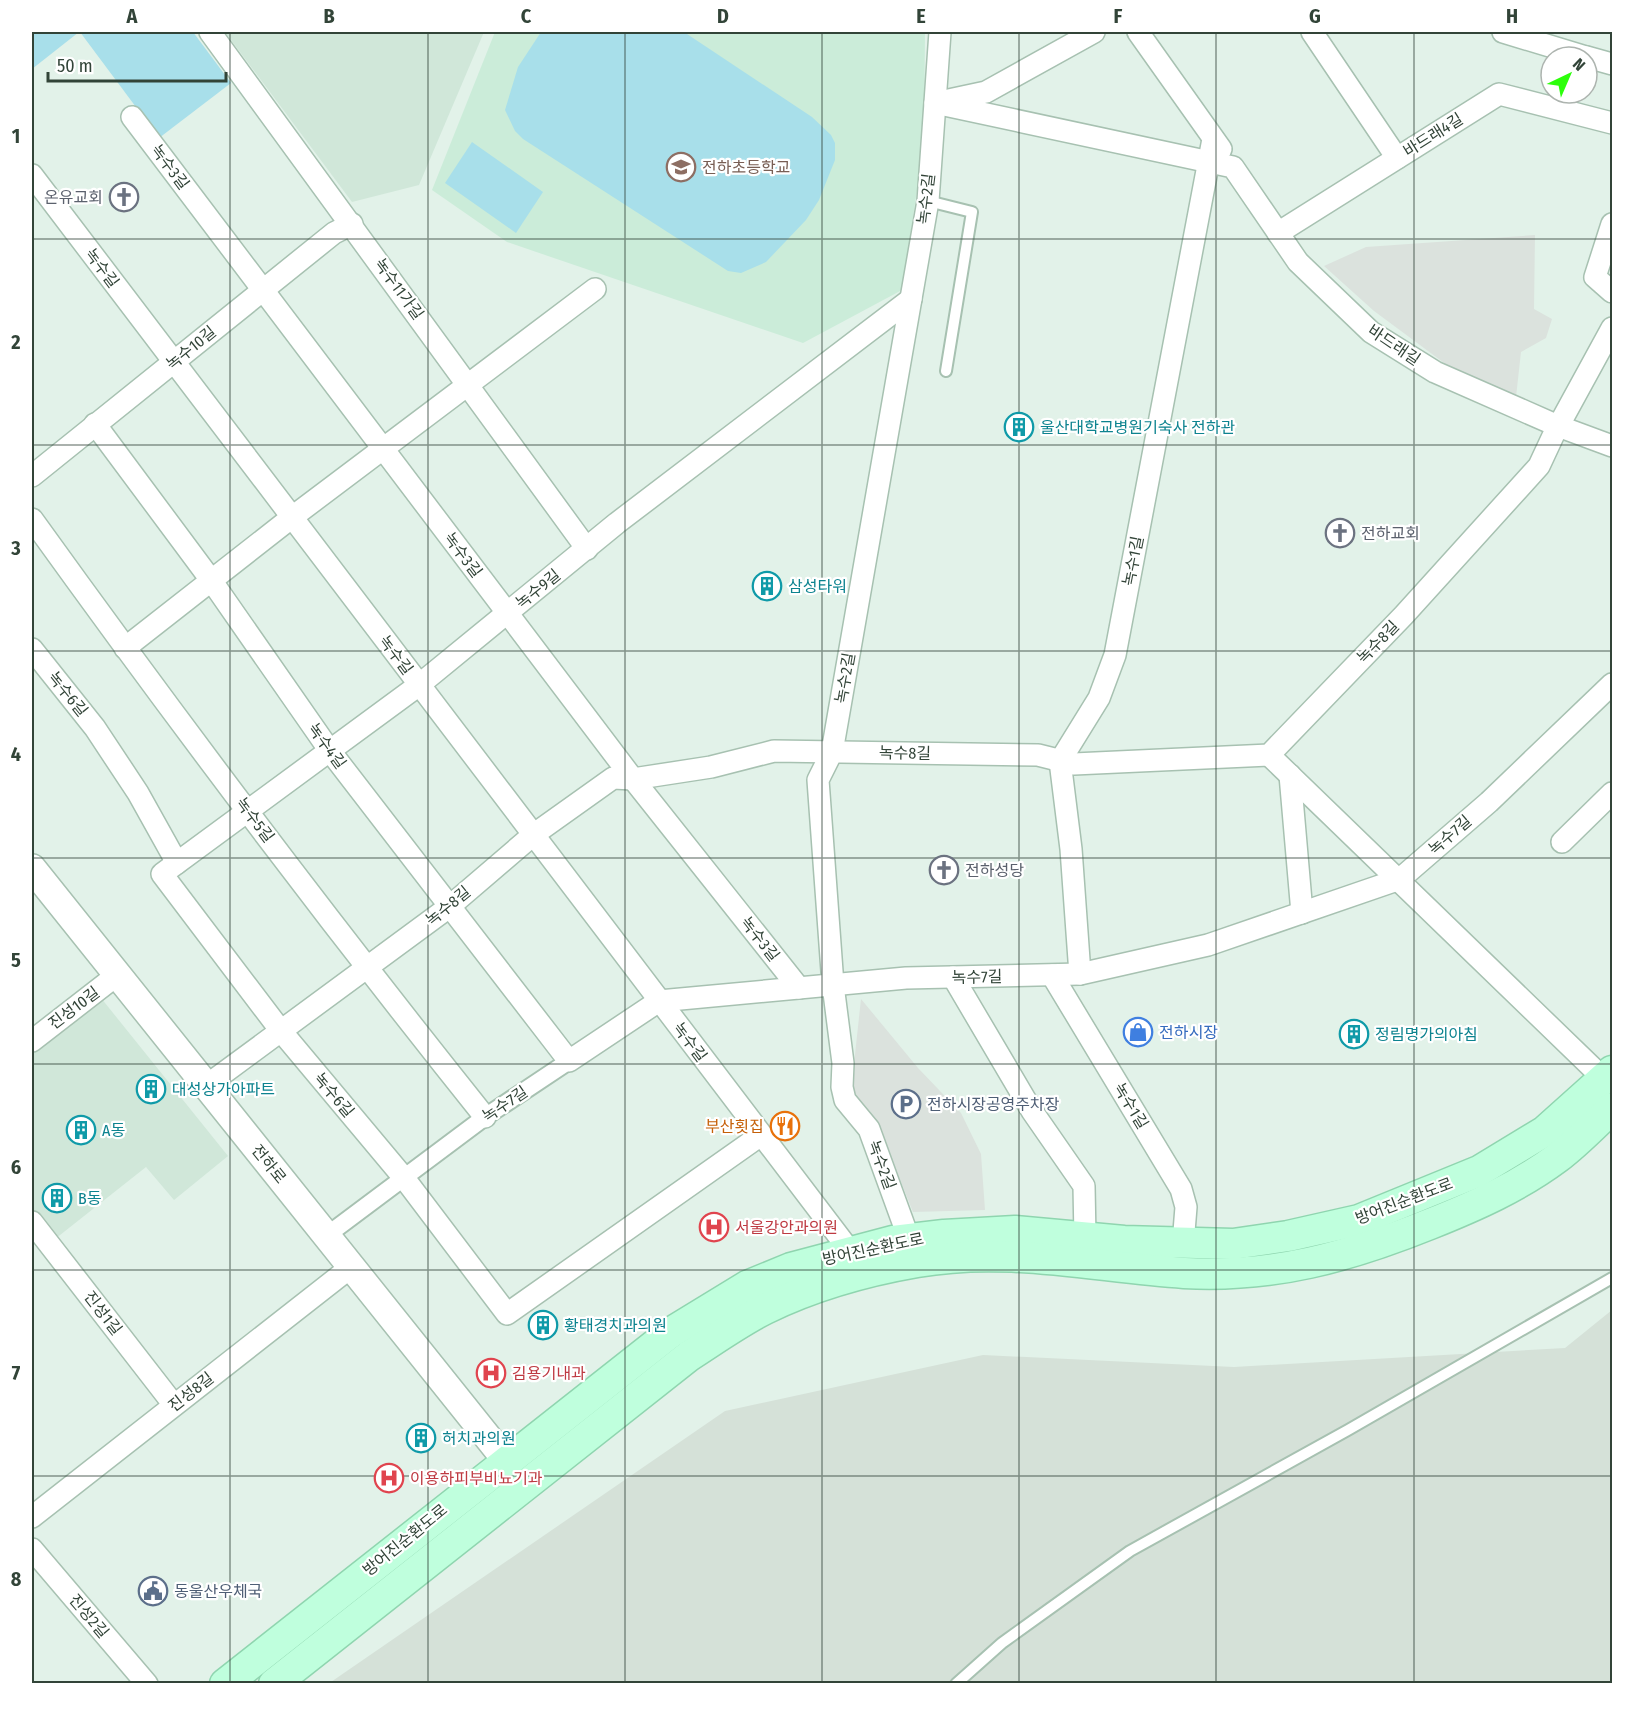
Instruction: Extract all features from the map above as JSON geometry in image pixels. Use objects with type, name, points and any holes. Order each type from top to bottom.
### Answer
[{"type":"main road","name":"방어진순환도로","points":[[225,1683],[670,1332],[747,1286],[791,1268],[850,1251],[909,1239],[1015,1231],[1183,1244],[1233,1244],[1288,1236],[1359,1220],[1479,1171],[1545,1131],[1608,1075]]},
{"type":"main road","name":"방어진순환도로","points":[[274,1683],[689,1356],[763,1311],[802,1292],[916,1262],[964,1256],[1015,1255],[1185,1273],[1297,1267],[1369,1249],[1491,1200],[1557,1158],[1612,1108]]},
{"type":"street","name":"녹수11가길","points":[[210,32],[587,549]]},
{"type":"street","points":[[935,103],[940,32]]},
{"type":"street","points":[[935,103],[986,93],[1094,32]]},
{"type":"street","name":"바드래길","points":[[1138,32],[1298,262],[1371,332],[1435,372],[1558,426],[1612,446]]},
{"type":"street","name":"바드래4길","points":[[1312,32],[1397,158],[1499,94],[1612,123]]},
{"type":"street","points":[[1503,32],[1546,45]]},
{"type":"street","points":[[935,103],[1233,167]]},
{"type":"street","name":"녹수2길","points":[[909,1239],[869,1129],[845,1100],[833,985],[818,780],[832,752],[928,201],[935,103]]},
{"type":"street","name":"녹수3길","points":[[132,117],[633,779],[799,988]]},
{"type":"street","name":"녹수1길","points":[[1060,761],[1099,698],[1115,655],[1213,139]]},
{"type":"street","points":[[1278,232],[1397,158]]},
{"type":"street","name":"녹수길","points":[[32,175],[850,1251]]},
{"type":"street","name":"녹수10길","points":[[32,476],[334,232],[352,224]]},
{"type":"street","points":[[1612,224],[1595,277],[1612,292]]},
{"type":"street","points":[[125,648],[291,518],[596,289]]},
{"type":"street","name":"녹수9길","points":[[169,869],[419,685],[587,549],[911,299]]},
{"type":"street","name":"녹수8길","points":[[206,1086],[449,907],[533,835],[613,778],[633,779],[711,767],[774,751],[1038,755],[1074,764],[1269,755],[1404,615],[1539,466],[1558,426],[1612,328]]},
{"type":"street","name":"녹수4길","points":[[95,424],[211,580],[330,750],[569,1061]]},
{"type":"street","name":"녹수5길","points":[[32,519],[125,648],[366,968],[485,1117]]},
{"type":"street","name":"녹수6길","points":[[32,649],[95,728],[138,793],[169,869],[280,1031],[404,1178],[507,1314],[761,1136]]},
{"type":"street","name":"녹수7길","points":[[326,1236],[485,1117],[659,1001],[906,978],[1080,974],[1208,945],[1400,879],[1489,802],[1612,684]]},
{"type":"street","points":[[1269,755],[1608,1075]]},
{"type":"street","points":[[1060,761],[1071,849],[1080,974]]},
{"type":"street","points":[[1290,775],[1302,913]]},
{"type":"street","points":[[1562,842],[1612,793]]},
{"type":"street","name":"전하로","points":[[32,868],[506,1460]]},
{"type":"street","name":"진성10길","points":[[32,1041],[117,975]]},
{"type":"street","name":"녹수1길","points":[[1052,975],[1181,1189],[1186,1207],[1183,1244]]},
{"type":"street","points":[[953,977],[1032,1111],[1084,1186],[1085,1238]]},
{"type":"street","name":"진성1길","points":[[32,1222],[174,1405]]},
{"type":"street","name":"진성8길","points":[[32,1517],[351,1267]]},
{"type":"street","name":"진성2길","points":[[32,1549],[147,1683]]},
{"type":"lane","points":[[928,201],[972,212],[946,371]]},
{"type":"lane","points":[[956,1683],[1002,1643],[1130,1551],[1348,1430],[1612,1278]]},
{"type":"shaded area","points":[[32,32],[79,32],[32,69]]},
{"type":"shaded area","points":[[80,32],[193,32],[231,83],[159,138]]},
{"type":"shaded area","points":[[225,32],[484,32],[419,185],[352,202]]},
{"type":"shaded area","name":"전하초등학교","points":[[495,32],[925,32],[924,144],[902,290],[803,343],[507,242],[432,190]]},
{"type":"shaded area","points":[[541,32],[684,32],[812,117],[831,135],[835,143],[835,160],[819,200],[806,220],[766,262],[741,273],[728,271],[523,139],[515,131],[505,110],[518,67]]},
{"type":"shaded area","points":[[472,142],[543,192],[516,233],[445,183]]},
{"type":"shaded area","points":[[1535,235],[1534,309],[1552,319],[1546,338],[1521,352],[1516,397],[1455,371],[1374,311],[1324,266],[1366,247]]},
{"type":"shaded area","points":[[101,998],[228,1156],[174,1200],[146,1167],[55,1239],[32,1207],[32,1050]]},
{"type":"shaded area","name":"전하시장공영주차장","points":[[861,999],[918,1068],[961,1113],[981,1154],[985,1210],[913,1212],[891,1157],[855,1096],[852,1082]]},
{"type":"shaded area","points":[[1612,1310],[1612,1683],[328,1684],[725,1411],[983,1355],[1234,1367],[1565,1348]]},
{"type":"place","name":"전하초등학교","points":[[681,167]]},
{"type":"place","name":"온유교회","points":[[124,197]]},
{"type":"place","name":"울산대학교병원기숙사 전하관","points":[[1019,427]]},
{"type":"place","name":"전하교회","points":[[1340,533]]},
{"type":"place","name":"삼성타워","points":[[767,586]]},
{"type":"place","name":"전하성당","points":[[944,870]]},
{"type":"place","name":"전하시장","points":[[1138,1032]]},
{"type":"place","name":"정림명가의아침","points":[[1354,1034]]},
{"type":"place","name":"대성상가아파트","points":[[151,1089]]},
{"type":"place","name":"전하시장공영주차장","points":[[906,1104]]},
{"type":"place","name":"부산횟집","points":[[785,1126]]},
{"type":"place","name":"A동","points":[[81,1130]]},
{"type":"place","name":"B동","points":[[57,1198]]},
{"type":"place","name":"서울강안과의원","points":[[714,1227]]},
{"type":"place","name":"황태경치과의원","points":[[543,1325]]},
{"type":"place","name":"김용기내과","points":[[491,1373]]},
{"type":"place","name":"허치과의원","points":[[421,1438]]},
{"type":"place","name":"이용하피부비뇨기과","points":[[389,1478]]},
{"type":"place","name":"동울산우체국","points":[[153,1591]]}]
